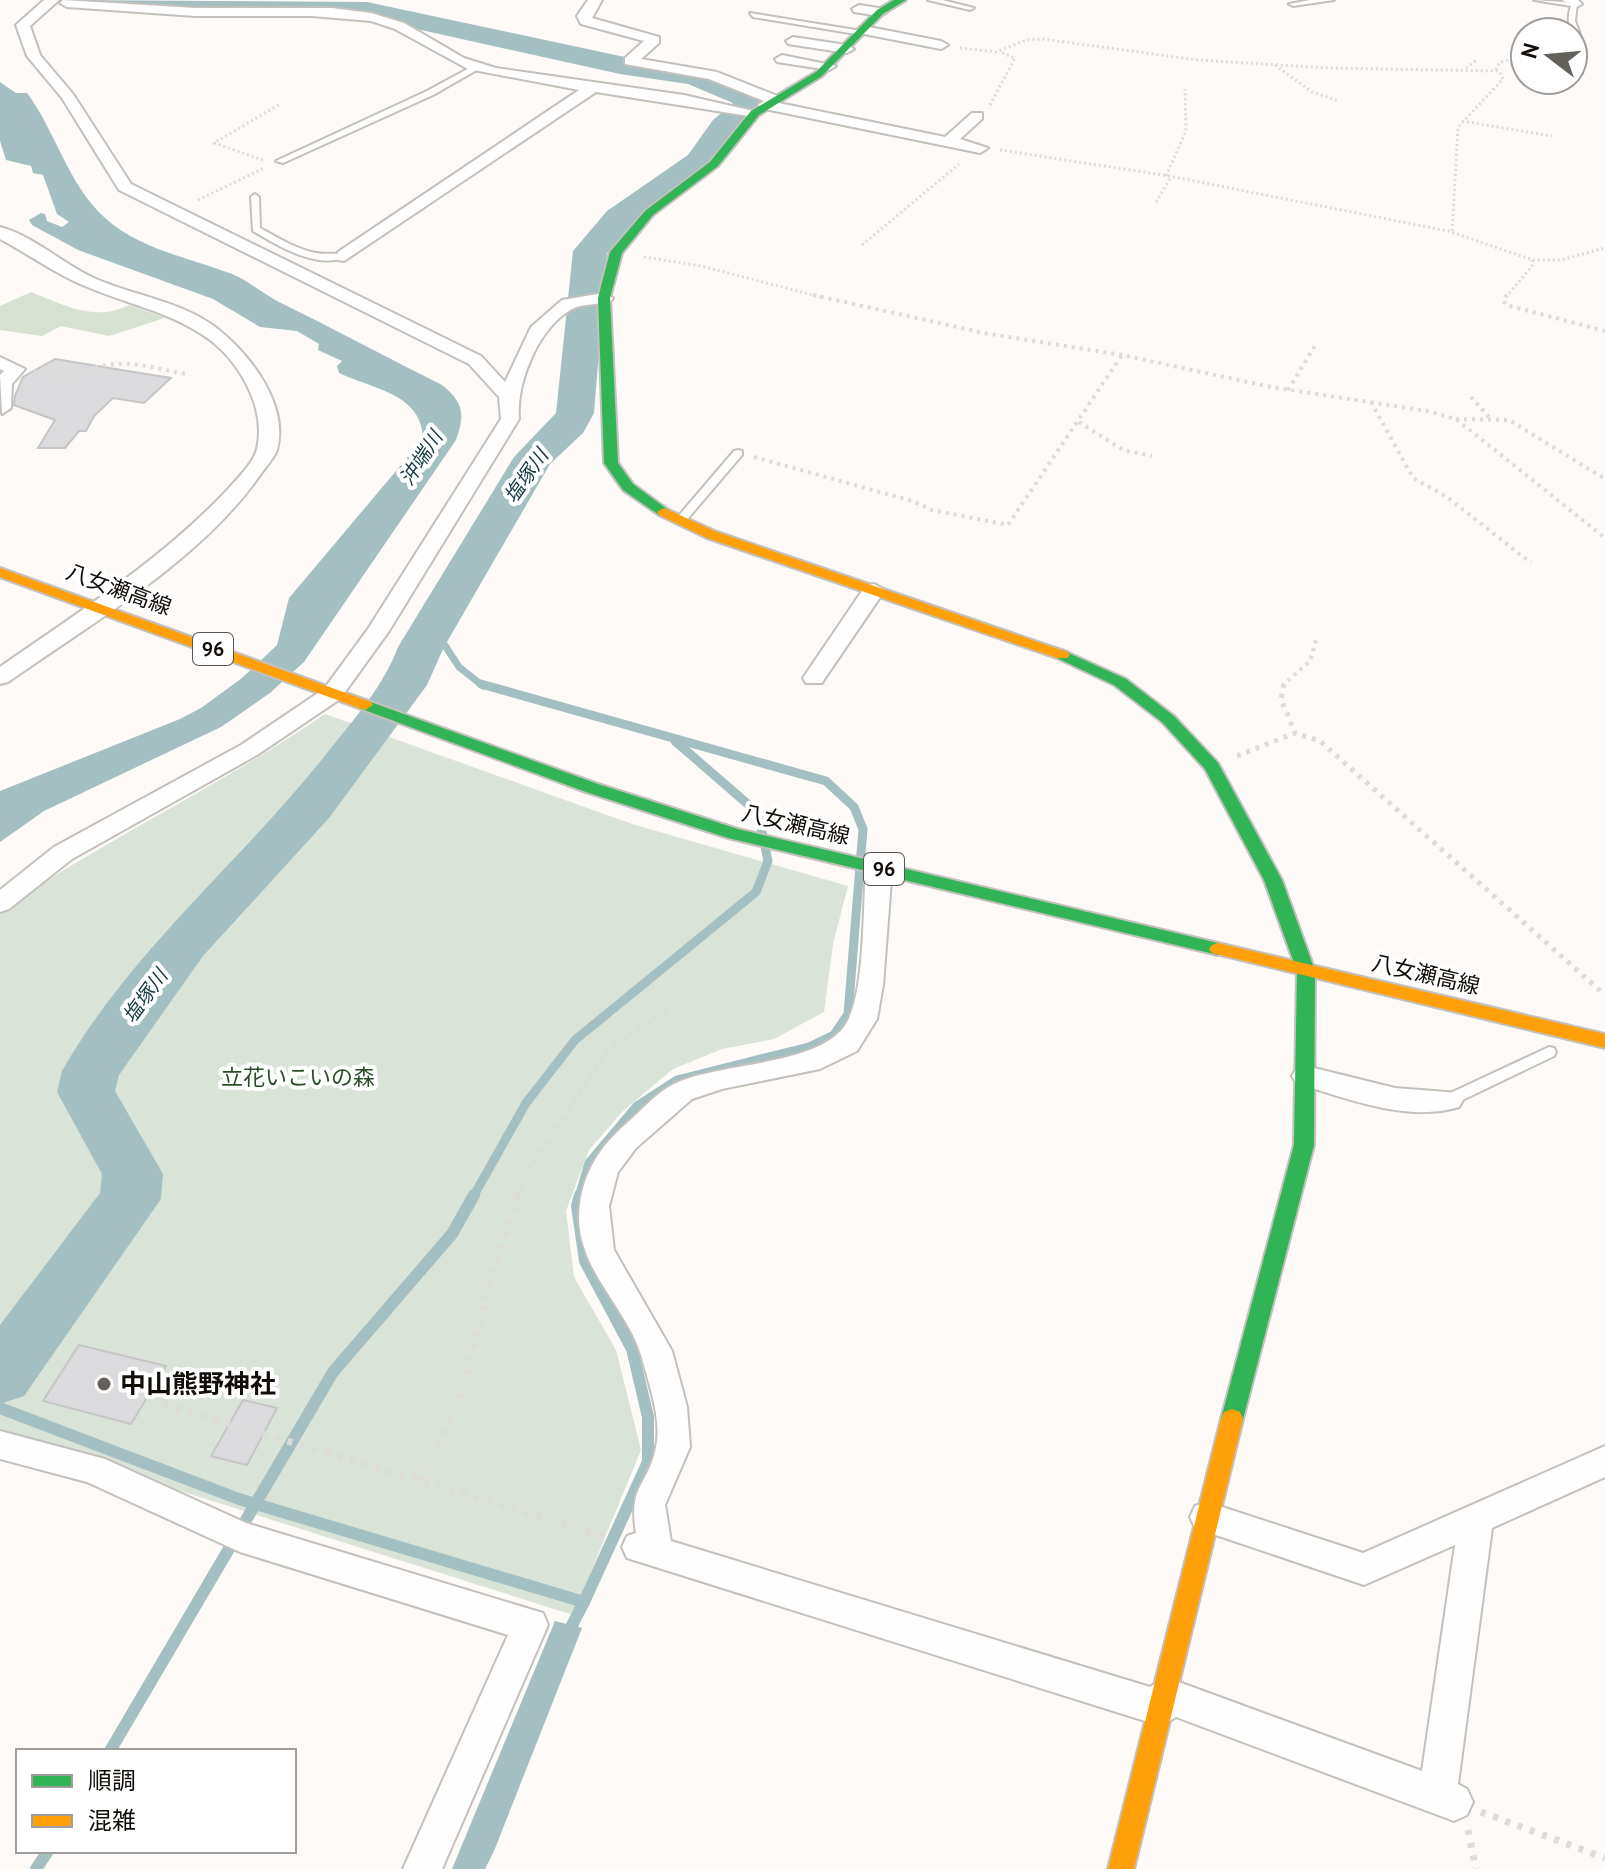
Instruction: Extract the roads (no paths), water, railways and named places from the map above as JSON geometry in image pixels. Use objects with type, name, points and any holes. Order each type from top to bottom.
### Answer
[{"type":"street","points":[[595,0],[584,16],[586,21],[654,40],[630,61],[712,75],[765,106]]},
{"type":"street","points":[[899,0],[860,30],[847,49],[829,66],[765,106],[714,164],[649,213],[616,252],[604,298],[611,463],[628,487],[652,506],[680,521],[741,547],[1054,651],[1120,682],[1168,719],[1212,767],[1273,880],[1306,971],[1304,1145],[1207,1517],[1121,1869]]},
{"type":"street","points":[[508,396],[475,360],[125,187],[100,157],[67,96],[26,46],[23,25],[60,2],[212,13],[333,6],[401,24],[420,34],[440,51],[478,67],[558,86],[765,106],[980,148]]},
{"type":"street","points":[[859,9],[880,12]]},
{"type":"street","points":[[860,30],[941,45]]},
{"type":"street","points":[[793,41],[847,49]]},
{"type":"street","points":[[782,59],[829,66]]},
{"type":"street","points":[[344,256],[591,89]]},
{"type":"street","points":[[949,141],[977,116]]},
{"type":"street","points":[[0,232],[89,282],[177,314],[211,332],[246,366],[267,410],[267,450],[245,482],[202,529],[134,583],[0,677]]},
{"type":"street","points":[[0,903],[63,853],[249,750],[328,692],[378,631],[500,440],[510,419],[508,396],[537,331],[568,304],[604,298]]},
{"type":"street","points":[[2,408],[3,383],[8,366]]},
{"type":"street","name":"八女瀬高線","points":[[0,572],[470,743],[734,834],[1605,1041]]},
{"type":"street","points":[[814,678],[874,590]]},
{"type":"street","points":[[879,868],[870,985],[863,1019],[847,1044],[820,1059],[719,1079],[682,1092],[626,1140],[604,1168],[594,1206],[599,1251],[656,1351],[671,1407],[673,1447],[648,1505],[647,1549],[1163,1701],[1451,1801],[1476,1519]]},
{"type":"street","points":[[1306,1076],[1370,1095],[1423,1104],[1449,1100]]},
{"type":"street","points":[[0,1445],[93,1469],[240,1537],[530,1625],[422,1869]]},
{"type":"street","points":[[1207,1517],[1364,1569],[1605,1461]]},
{"type":"lane","points":[[932,0],[970,8]]},
{"type":"lane","points":[[1293,4],[1330,0]]},
{"type":"lane","points":[[1538,0],[1572,2]]},
{"type":"lane","points":[[753,15],[860,30]]},
{"type":"lane","points":[[280,161],[430,93],[478,67]]},
{"type":"lane","points":[[255,197],[256,229],[310,256],[328,259],[344,256]]},
{"type":"lane","points":[[680,521],[738,453]]},
{"type":"lane","points":[[1449,1100],[1549,1052]]},
{"type":"water","name":"沖端川","points":[[0,82],[16,93],[27,93],[81,189],[104,217],[118,228],[165,252],[238,277],[279,302],[442,385],[458,403],[461,423],[456,440],[304,662],[270,693],[221,727],[44,811],[0,842],[0,791],[201,708],[242,678],[277,645],[289,598],[423,439],[420,424],[405,402],[339,373],[337,366],[342,361],[318,350],[319,344],[297,331],[260,327],[213,299],[78,250],[32,225],[29,220],[41,213],[45,214],[47,221],[62,227],[69,222],[57,214],[43,175],[33,173],[31,166],[6,160],[0,141]]},
{"type":"water","points":[[555,1621],[582,1628],[494,1851],[485,1869],[452,1869]]},
{"type":"waterway","name":"塩塚川","points":[[0,1376],[130,1199],[133,1174],[86,1092],[91,1071],[184,943],[311,807],[411,675],[421,647],[534,457],[569,425],[575,413],[590,251],[619,218],[699,162],[724,127],[749,105],[745,95],[694,76],[620,65],[367,10],[215,9],[78,0]]},
{"type":"waterway","points":[[433,627],[459,667],[483,686]]},
{"type":"waterway","points":[[481,684],[826,781],[854,807],[863,829],[848,1014],[834,1035],[809,1047],[677,1080],[637,1106],[589,1163],[579,1197]]},
{"type":"waterway","points":[[473,1197],[526,1103],[575,1040],[756,892],[768,861],[758,813],[675,741]]},
{"type":"waterway","points":[[255,1504],[333,1372],[452,1234],[474,1195]]},
{"type":"waterway","points":[[580,1195],[577,1206],[585,1261],[632,1349],[648,1417],[648,1462],[584,1602]]},
{"type":"waterway","points":[[0,1408],[255,1504]]},
{"type":"waterway","points":[[111,1749],[255,1504]]},
{"type":"waterway","points":[[255,1504],[584,1602]]},
{"type":"waterway","points":[[567,1635],[584,1602]]},
{"type":"waterway","points":[[36,1869],[47,1853]]},
{"type":"place","name":"中山熊野神社","points":[[104,1384]]},
{"type":"park label","name":"立花いこいの森","points":[[298,1077]]}]
